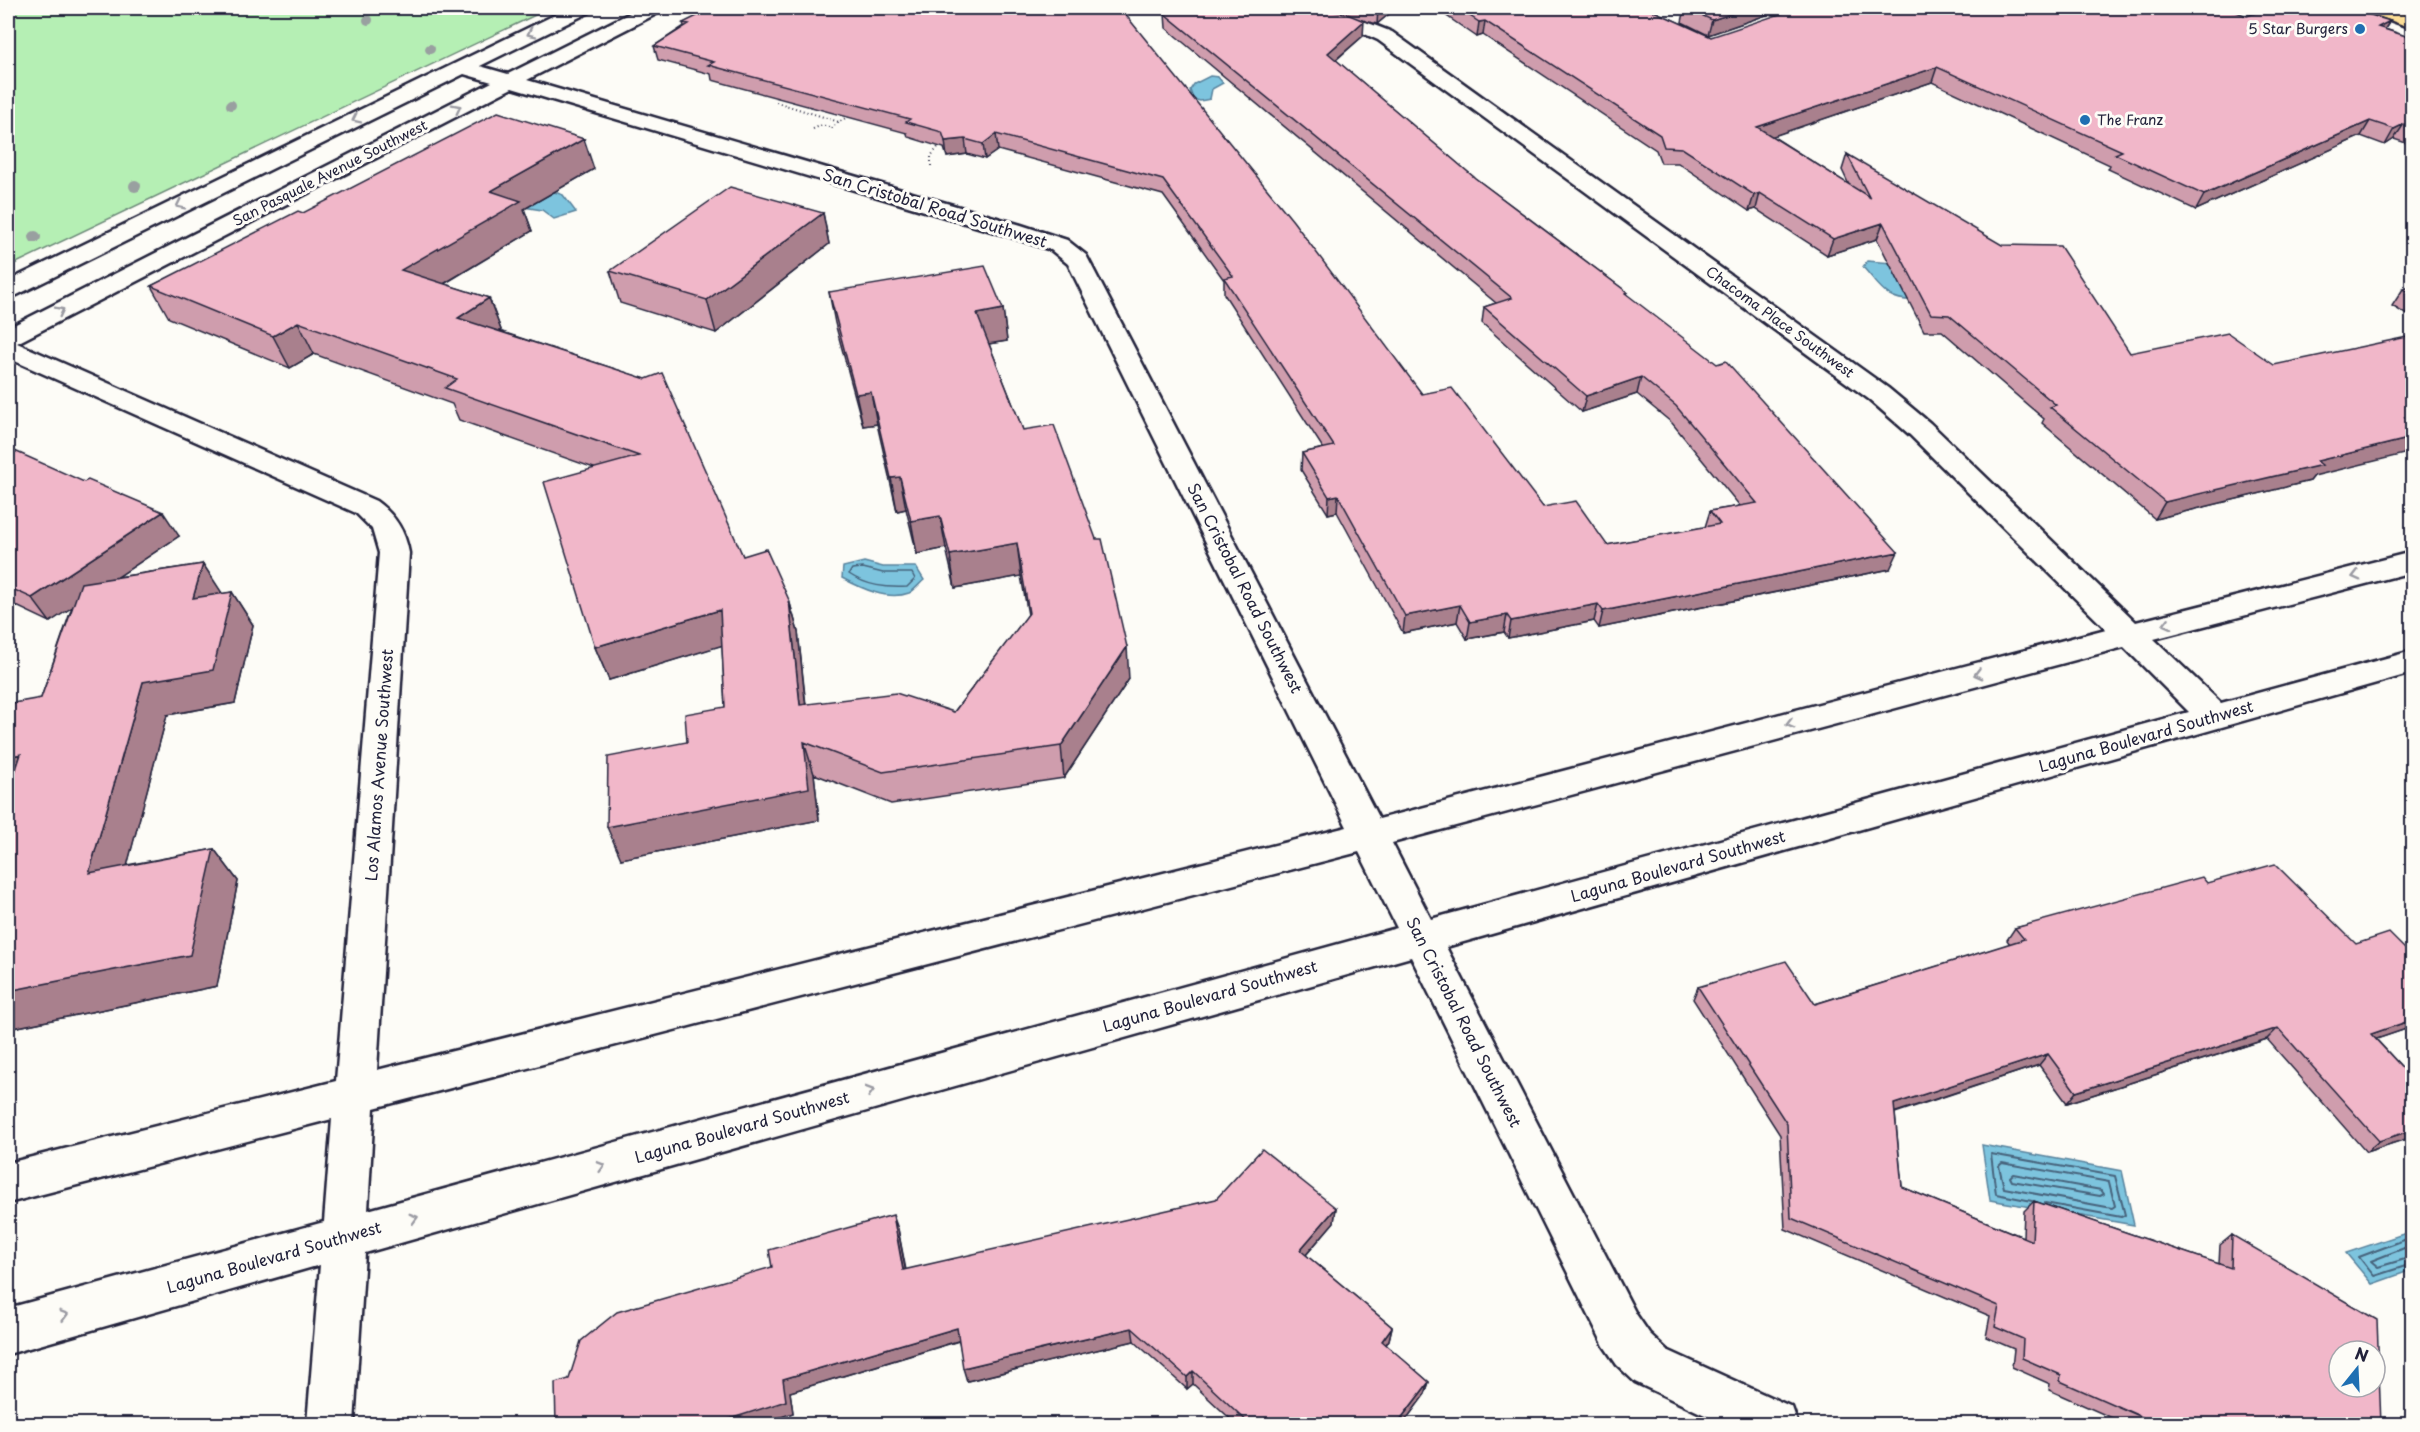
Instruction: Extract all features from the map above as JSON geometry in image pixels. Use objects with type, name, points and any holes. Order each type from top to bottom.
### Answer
[{"type":"main road","points":[[2374,8],[2412,22]]},
{"type":"street","points":[[8,290],[583,8]]},
{"type":"street","name":"San Pasquale Avenue Southwest","points":[[8,338],[653,8]]},
{"type":"street","name":"Chacoma Place Southwest","points":[[1288,8],[1353,22],[1385,36],[1879,394],[1920,429],[2216,717]]},
{"type":"street","name":"San Cristobal Road Southwest","points":[[461,67],[1021,233],[1059,245],[1078,260],[1620,1330],[1633,1349],[1651,1366],[1775,1425]]},
{"type":"street","name":"Los Alamos Avenue Southwest","points":[[8,349],[366,507],[382,518],[392,534],[393,565],[331,1425]]},
{"type":"street","points":[[8,1183],[1370,835],[2130,634],[2412,562]]},
{"type":"street","name":"Laguna Boulevard Southwest","points":[[8,1331],[2412,662]]},
{"type":"path","points":[[776,102],[839,122],[846,117]]},
{"type":"green space","points":[[8,8],[550,8],[8,267]]},
{"type":"water","points":[[1210,76],[1218,77],[1223,83],[1212,89],[1210,99],[1200,101],[1193,99],[1190,90],[1194,84]]},
{"type":"water","points":[[543,188],[563,195],[576,212],[554,219],[542,210],[517,206]]},
{"type":"water","points":[[1867,261],[1893,263],[1917,300],[1898,298],[1885,292],[1863,267]]},
{"type":"water","points":[[864,562],[883,567],[916,567],[924,580],[909,593],[892,595],[866,589],[842,578],[843,567]]},
{"type":"water","points":[[1982,1145],[2122,1171],[2134,1225],[1990,1200]]},
{"type":"water","points":[[2412,1231],[2412,1270],[2372,1284],[2346,1253]]},
{"type":"building","points":[[713,8],[1120,8],[1293,221],[1422,394],[1452,388],[1543,507],[1576,501],[1607,545],[1720,524],[1710,511],[1757,503],[1676,406],[1641,377],[1586,396],[1484,307],[1512,298],[1165,14],[1174,8],[1317,8],[1347,14],[1364,21],[1328,53],[1475,178],[1627,292],[1625,293],[1717,364],[1726,361],[1898,552],[1603,611],[1598,604],[1511,621],[1507,615],[1470,622],[1460,605],[1405,616],[1338,495],[1329,497],[1302,453],[1334,446],[1224,278],[1233,276],[1163,180],[996,134],[983,144],[965,139],[945,141],[942,132],[906,122],[910,119],[708,65],[714,62],[654,46],[689,24],[683,23]]},
{"type":"building","points":[[1458,8],[1647,8],[1711,37],[1798,8],[2226,8],[2247,16],[2270,8],[2348,8],[2390,21],[2378,27],[2412,38],[2412,127],[2404,124],[2394,129],[2370,121],[2204,195],[2115,154],[2122,151],[1937,67],[1757,127],[1869,197],[1847,154],[2002,245],[2060,246],[2130,353],[2228,333],[2274,365],[2412,336],[2412,415],[2405,417],[2412,421],[2412,438],[2317,461],[2322,465],[2165,502],[2050,407],[2056,405],[1949,315],[1931,314],[1883,223],[1833,239],[1760,193],[1754,195],[1682,148],[1664,147],[1660,135],[1485,21],[1479,22]]},
{"type":"building","points":[[1686,8],[1749,8],[1712,20]]},
{"type":"building","points":[[498,112],[584,139],[491,191],[521,201],[401,270],[489,298],[458,318],[646,379],[662,373],[743,556],[766,549],[789,600],[800,705],[896,693],[954,712],[1029,613],[1017,543],[950,555],[940,516],[911,521],[900,477],[891,478],[871,392],[856,394],[829,292],[985,266],[1003,309],[977,314],[1023,430],[1054,425],[1096,539],[1102,539],[1127,647],[1061,746],[883,772],[804,742],[809,788],[607,827],[608,757],[687,742],[685,714],[725,707],[720,610],[595,647],[544,482],[639,456],[445,388],[457,379],[298,322],[273,336],[151,286],[298,211],[303,213]]},
{"type":"building","points":[[730,187],[823,213],[707,300],[610,271]]},
{"type":"building","points":[[2412,287],[2412,295],[2403,289]]},
{"type":"building","points":[[8,448],[84,482],[88,480],[163,512],[32,598],[8,587]]},
{"type":"building","points":[[203,564],[193,598],[232,592],[213,670],[143,682],[89,873],[214,849],[190,955],[8,991],[8,794],[21,754],[8,757],[8,704],[41,698],[81,583]]},
{"type":"building","points":[[2275,864],[2356,944],[2389,933],[2412,956],[2412,1020],[2371,1034],[2412,1078],[2412,1130],[2379,1141],[2278,1028],[2076,1092],[2048,1054],[1894,1104],[1902,1187],[2032,1241],[2034,1201],[2231,1268],[2232,1235],[2377,1320],[2378,1339],[2327,1339],[2327,1399],[2380,1399],[2381,1425],[2160,1425],[2060,1381],[2061,1375],[2022,1358],[2023,1339],[1995,1327],[1999,1306],[1791,1218],[1787,1124],[1698,987],[1786,961],[1815,1004],[2024,939],[2015,928],[2202,877],[2207,883]]},
{"type":"building","points":[[1262,1149],[1336,1208],[1300,1250],[1392,1327],[1382,1341],[1429,1382],[1396,1425],[1251,1425],[1193,1371],[1187,1377],[1132,1328],[963,1368],[957,1328],[783,1379],[786,1401],[711,1425],[556,1425],[555,1383],[569,1379],[581,1341],[617,1312],[772,1267],[769,1250],[893,1215],[903,1270],[1216,1199]]},
{"type":"place","name":"5 Star Burgers","points":[[2360,29]]},
{"type":"place","name":"The Franz","points":[[2085,120]]}]
